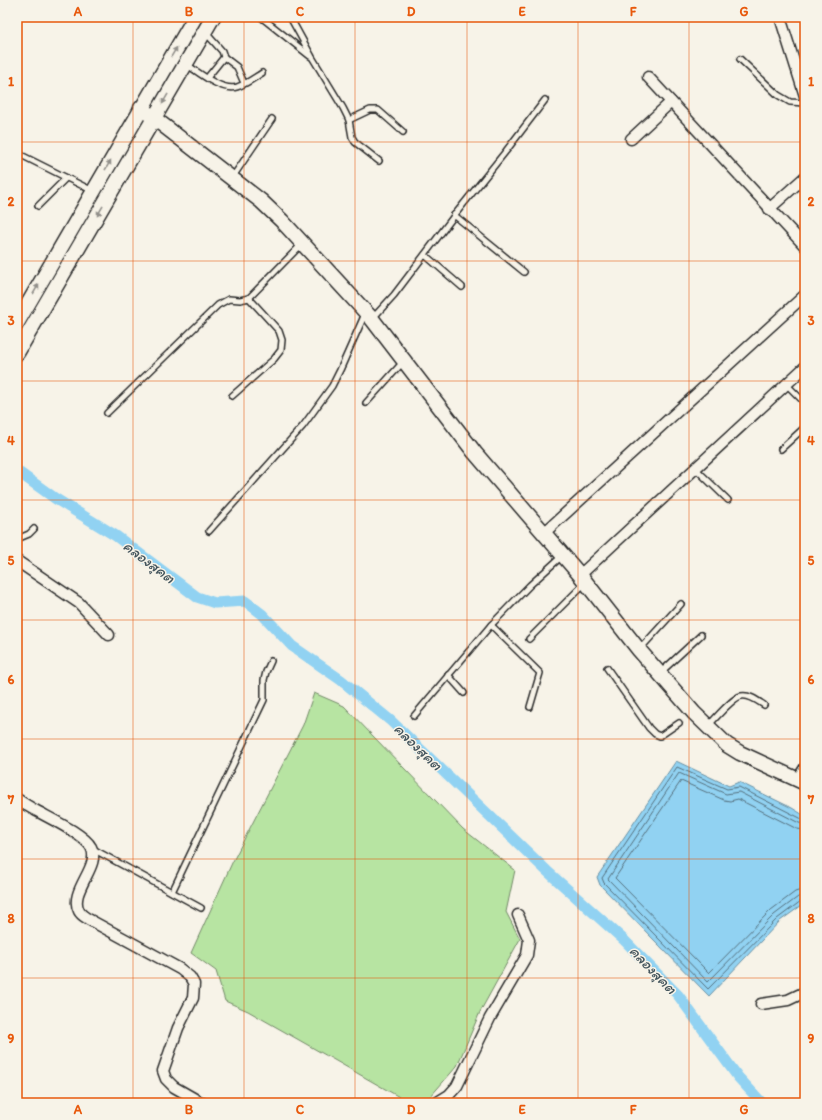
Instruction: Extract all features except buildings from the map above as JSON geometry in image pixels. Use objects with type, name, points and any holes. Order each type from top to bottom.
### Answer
[{"type":"street","points":[[17,323],[195,17]]},
{"type":"street","points":[[17,353],[213,17]]},
{"type":"street","points":[[780,17],[804,90]]},
{"type":"street","points":[[648,77],[805,246]]},
{"type":"street","points":[[631,139],[670,102]]},
{"type":"street","points":[[141,108],[261,201],[369,316],[475,453],[583,579],[639,650],[660,674],[691,716],[707,727],[727,745],[740,753],[800,780]]},
{"type":"street","points":[[769,209],[805,177]]},
{"type":"street","points":[[544,534],[805,294]]},
{"type":"street","points":[[583,579],[695,468],[805,367]]},
{"type":"street","points":[[17,562],[79,603],[93,616],[109,635]]},
{"type":"street","points":[[17,799],[79,836],[92,848],[93,859],[77,900],[78,909],[81,914],[180,969],[190,977],[194,984],[193,998],[178,1028],[163,1071],[166,1079],[174,1087],[202,1103]]},
{"type":"street","points":[[436,1103],[449,1095],[457,1086],[490,1018],[527,955],[529,940],[518,915]]},
{"type":"street","points":[[761,1004],[788,1000],[805,992]]},
{"type":"lane","points":[[261,17],[312,57]]},
{"type":"lane","points":[[290,17],[312,57],[344,108],[352,137],[355,142],[379,161]]},
{"type":"lane","points":[[205,31],[222,51],[224,57],[237,67],[244,83]]},
{"type":"lane","points":[[207,78],[224,57]]},
{"type":"lane","points":[[740,59],[778,96],[790,102],[805,103]]},
{"type":"lane","points":[[185,64],[216,84],[226,87],[236,88],[262,74]]},
{"type":"lane","points":[[209,531],[303,426],[332,386],[369,316],[394,295],[454,215],[545,100]]},
{"type":"lane","points":[[348,120],[370,110],[378,110],[403,132]]},
{"type":"lane","points":[[232,179],[272,119]]},
{"type":"lane","points":[[17,153],[93,192]]},
{"type":"lane","points":[[38,206],[66,178]]},
{"type":"lane","points":[[454,215],[524,272]]},
{"type":"lane","points":[[107,413],[218,305],[229,299],[240,300],[249,298],[302,244]]},
{"type":"lane","points":[[425,255],[462,287]]},
{"type":"lane","points":[[232,396],[274,359],[281,350],[282,340],[279,331],[249,298]]},
{"type":"lane","points":[[366,403],[404,361]]},
{"type":"lane","points":[[786,384],[805,403]]},
{"type":"lane","points":[[781,449],[805,427]]},
{"type":"lane","points":[[695,468],[728,500]]},
{"type":"lane","points":[[17,539],[29,534],[34,529]]},
{"type":"lane","points":[[414,716],[491,625],[530,585],[563,555]]},
{"type":"lane","points":[[529,639],[583,579]]},
{"type":"lane","points":[[639,650],[681,604]]},
{"type":"lane","points":[[491,625],[540,673],[530,707]]},
{"type":"lane","points":[[660,674],[701,634]]},
{"type":"lane","points":[[172,892],[264,700],[264,680],[266,672],[272,661]]},
{"type":"lane","points":[[607,668],[649,728],[655,734],[660,736],[679,723]]},
{"type":"lane","points":[[448,675],[464,693]]},
{"type":"lane","points":[[707,727],[734,699],[741,696],[750,697],[764,705]]},
{"type":"lane","points":[[800,780],[805,763]]},
{"type":"lane","points":[[92,848],[201,908]]},
{"type":"green space","points":[[314,693],[344,706],[463,829],[515,870],[506,912],[520,939],[480,1012],[457,1066],[430,1097],[401,1098],[248,1011],[225,1001],[216,971],[191,953],[232,863],[303,725]]},
{"type":"water","points":[[676,761],[729,786],[739,782],[805,816],[805,903],[780,921],[709,996],[600,885],[597,877]]},
{"type":"waterway","name":"คลองสุคต","points":[[17,471],[56,499],[116,536],[197,597],[215,603],[245,601],[262,614],[292,646],[341,680],[391,721],[547,871],[624,940],[678,995],[738,1077],[762,1103]]}]
